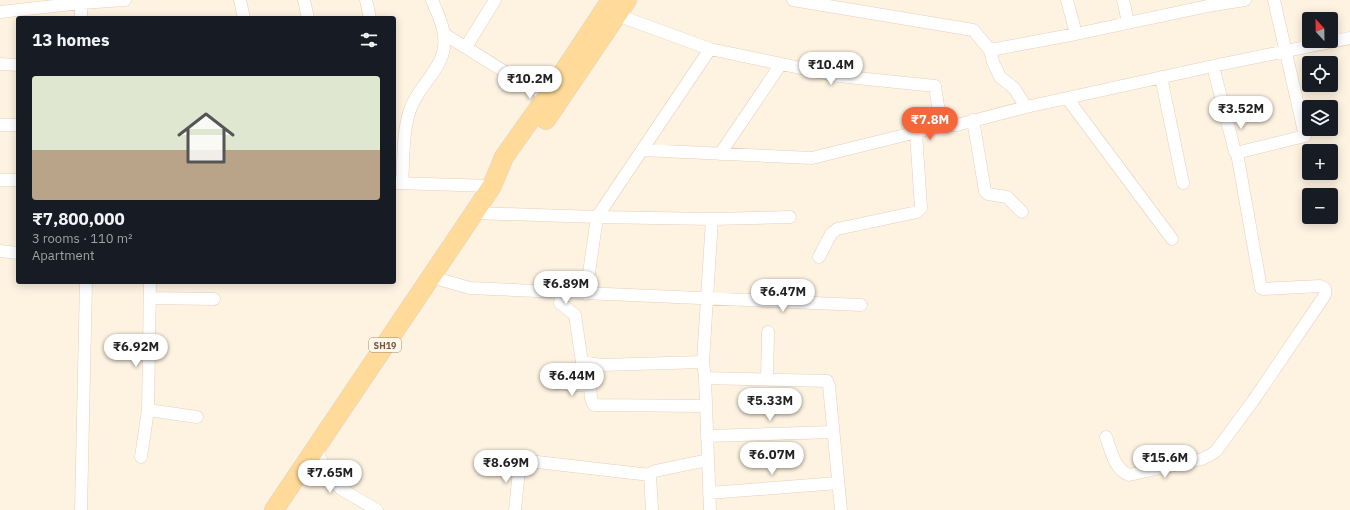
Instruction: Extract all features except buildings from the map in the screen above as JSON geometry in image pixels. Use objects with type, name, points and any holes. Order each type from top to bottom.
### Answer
[{"type":"main road","name":"SH19","points":[[274,510],[493,183],[511,168],[553,99],[618,5]]},
{"type":"street","points":[[0,12],[25,14],[81,2],[125,0]]},
{"type":"street","points":[[240,0],[244,16]]},
{"type":"street","points":[[304,0],[308,16]]},
{"type":"street","points":[[366,0],[370,16]]},
{"type":"street","points":[[432,0],[444,34],[444,50],[439,64],[412,105],[406,127],[398,183],[493,183]]},
{"type":"street","points":[[466,47],[495,0]]},
{"type":"street","points":[[793,0],[973,30],[990,50],[993,62],[1000,77],[1014,88],[1026,107]]},
{"type":"street","points":[[1067,0],[1076,34]]},
{"type":"street","points":[[1123,0],[1128,22]]},
{"type":"street","points":[[990,50],[1076,34],[1212,3],[1245,0]]},
{"type":"street","points":[[1237,153],[1305,136],[1274,0]]},
{"type":"street","points":[[81,2],[81,16]]},
{"type":"street","points":[[618,5],[710,50],[838,76],[935,86],[941,126]]},
{"type":"street","points":[[444,34],[523,83],[553,99]]},
{"type":"street","points":[[642,150],[812,158],[941,126],[956,125],[1026,107],[1161,77],[1350,38]]},
{"type":"street","points":[[586,294],[597,217],[710,50]]},
{"type":"street","points":[[0,64],[16,65]]},
{"type":"street","points":[[720,154],[781,64]]},
{"type":"street","points":[[1106,436],[1117,465],[1123,472],[1129,475],[1208,457],[1216,451],[1253,401],[1326,292],[1323,287],[1320,286],[1261,288],[1237,153],[1234,150],[1213,66]]},
{"type":"street","points":[[1161,77],[1183,183]]},
{"type":"street","points":[[1067,98],[1172,238]]},
{"type":"street","points":[[973,120],[985,191],[988,194],[1007,198],[1022,212]]},
{"type":"street","points":[[0,125],[16,124]]},
{"type":"street","points":[[819,257],[831,234],[836,230],[917,212],[921,208],[916,133]]},
{"type":"street","points":[[1,182],[16,180]]},
{"type":"street","points":[[474,213],[712,219],[790,217]]},
{"type":"street","points":[[710,510],[705,378],[703,362],[712,219]]},
{"type":"street","points":[[0,251],[16,251]]},
{"type":"street","points":[[431,277],[470,288],[861,305]]},
{"type":"street","points":[[81,510],[86,284]]},
{"type":"street","points":[[142,457],[148,410],[150,284]]},
{"type":"street","points":[[563,293],[560,303],[575,315],[582,362],[601,365],[703,362]]},
{"type":"street","points":[[150,298],[214,299]]},
{"type":"street","points":[[767,379],[768,332]]},
{"type":"street","points":[[593,364],[590,386],[591,402],[596,406],[706,406]]},
{"type":"street","points":[[705,378],[827,381],[829,386],[841,510]]},
{"type":"street","points":[[555,383],[590,386]]},
{"type":"street","points":[[148,410],[197,417]]},
{"type":"street","points":[[707,436],[833,432]]},
{"type":"street","points":[[316,448],[326,471],[340,489],[377,510]]},
{"type":"street","points":[[487,458],[520,460],[650,475],[655,471],[708,460]]},
{"type":"street","points":[[515,510],[520,460]]},
{"type":"street","points":[[650,475],[652,510]]},
{"type":"street","points":[[709,493],[838,483]]}]
